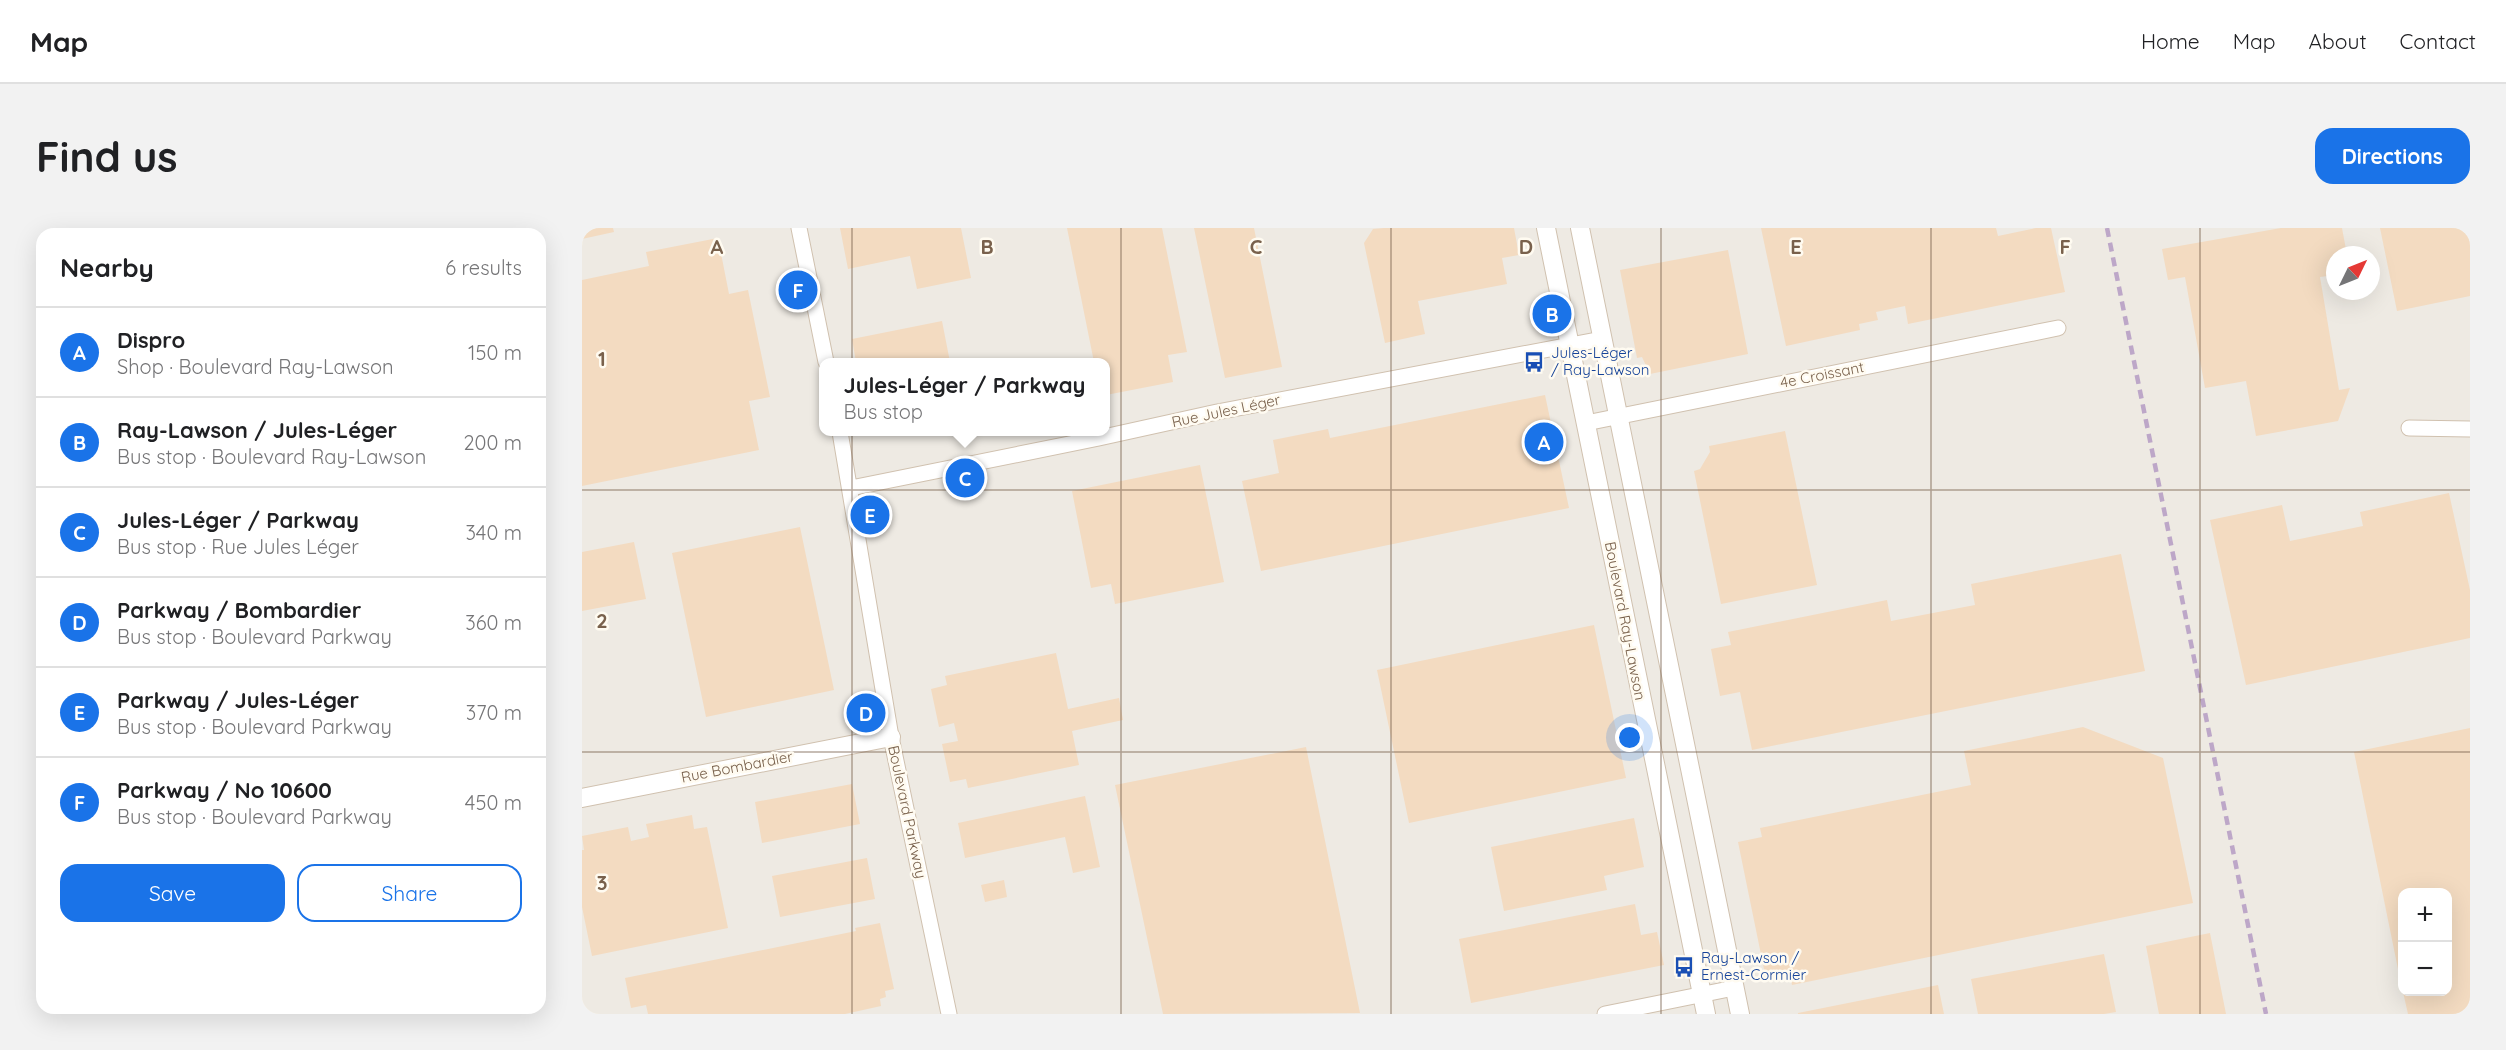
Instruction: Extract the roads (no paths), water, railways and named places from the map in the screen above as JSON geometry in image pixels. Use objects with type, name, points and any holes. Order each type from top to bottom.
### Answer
[{"type":"street","points":[[799,228],[825,358]]},
{"type":"street","name":"Boulevard Ray-Lawson","points":[[1546,228],[1706,1014]]},
{"type":"street","points":[[1580,228],[1740,1014]]},
{"type":"street","name":"4e Croissant","points":[[1586,423],[2058,328]]},
{"type":"street","name":"Rue Jules Léger","points":[[1110,436],[1217,412],[1602,339]]},
{"type":"street","points":[[2409,428],[2470,429]]},
{"type":"street","name":"Boulevard Parkway","points":[[841,436],[891,737],[949,1014]]},
{"type":"street","name":"Rue Jules Léger","points":[[851,488],[1108,436]]},
{"type":"street","name":"Rue Bombardier","points":[[582,798],[891,737]]},
{"type":"street","points":[[1605,1014],[1734,988]]},
{"type":"railway","points":[[2107,228],[2266,1014]]},
{"type":"place","name":"Parkway / No 10600","points":[[798,290]]},
{"type":"place","name":"Ray-Lawson / Jules-Léger","points":[[1552,314]]},
{"type":"place","name":"Jules-Léger / Ray-Lawson","points":[[1534,362]]},
{"type":"place","name":"Dispro","points":[[1544,442]]},
{"type":"place","name":"Jules-Léger / Parkway","points":[[965,478]]},
{"type":"place","name":"Parkway / Jules-Léger","points":[[870,515]]},
{"type":"place","name":"Parkway / Bombardier","points":[[866,713]]},
{"type":"place","name":"Ray-Lawson / Ernest-Cormier","points":[[1684,967]]}]
